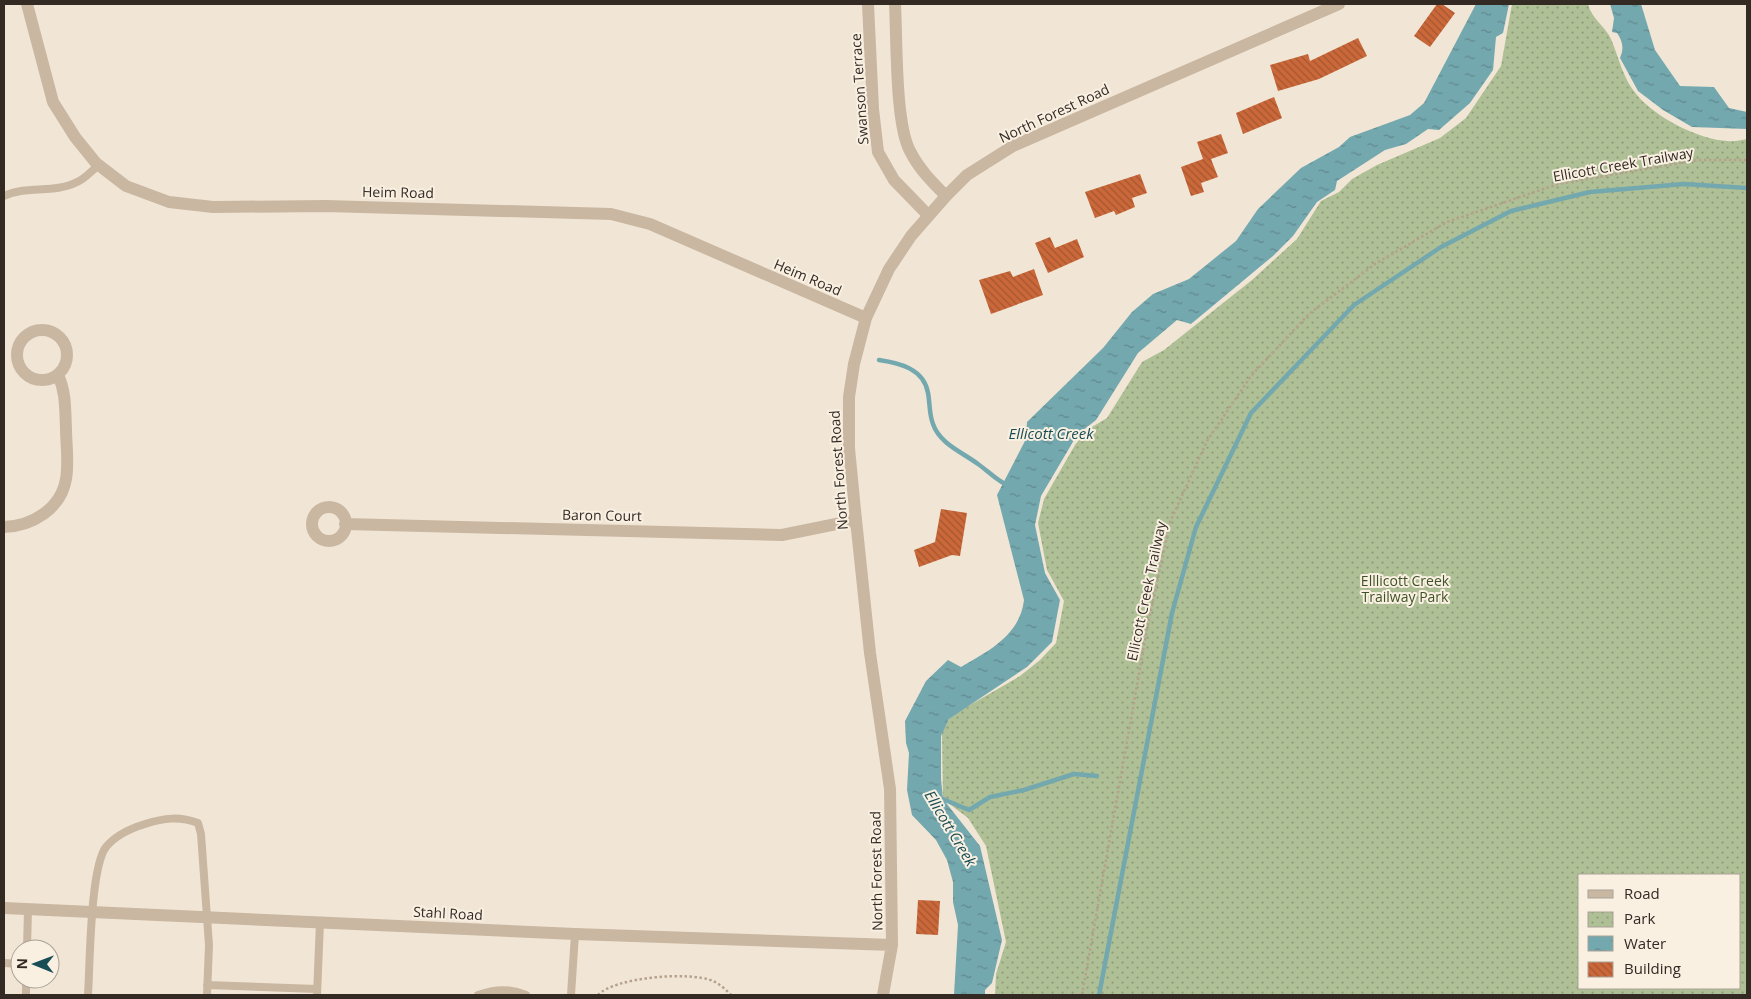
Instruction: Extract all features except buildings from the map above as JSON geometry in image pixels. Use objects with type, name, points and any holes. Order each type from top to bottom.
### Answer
[{"type":"street","name":"Heim Road","points":[[27,4],[53,102],[74,137],[99,165],[126,186],[169,202],[213,207],[336,206],[611,214],[650,224],[866,318]]},
{"type":"street","name":"Swanson Terrace","points":[[868,4],[873,108],[878,152],[894,180],[928,215]]},
{"type":"street","points":[[896,4],[902,128],[909,150],[922,170],[946,196]]},
{"type":"street","name":"North Forest Road","points":[[883,995],[892,945],[890,789],[870,653],[856,520],[848,412],[854,364],[866,318],[889,269],[928,215],[967,175],[1013,146],[1339,4]]},
{"type":"street","points":[[4,526],[29,522],[42,516],[61,493],[66,479],[67,463],[64,388],[58,375]]},
{"type":"street","name":"Baron Court","points":[[345,524],[782,535],[856,520]]},
{"type":"street","name":"Stahl Road","points":[[4,908],[575,934],[892,945]]},
{"type":"lane","points":[[4,196],[17,192],[52,190],[78,182],[99,165]]},
{"type":"lane","points":[[88,995],[92,912],[99,863],[105,848],[118,836],[140,825],[156,820],[182,817],[198,823],[201,834],[207,917],[207,995]]},
{"type":"lane","points":[[27,939],[28,910]]},
{"type":"lane","points":[[207,985],[317,992],[320,922]]},
{"type":"lane","points":[[571,995],[575,934]]},
{"type":"lane","points":[[478,995],[492,990],[517,992],[526,995]]},
{"type":"path","name":"Ellicott Creek Trailway","points":[[1082,995],[1147,629],[1170,522],[1207,441],[1251,376],[1309,314],[1375,264],[1447,222],[1558,184],[1698,160],[1747,160]]},
{"type":"path","points":[[598,995],[604,989],[635,979],[673,977],[713,981],[732,995]]},
{"type":"green space","name":"Elllicott Creek Trailway Park","points":[[1512,4],[1588,4],[1592,14],[1611,39],[1632,89],[1645,103],[1666,119],[1691,132],[1717,140],[1738,141],[1747,139],[1747,995],[995,995],[996,974],[1006,942],[986,846],[968,818],[943,799],[942,732],[951,716],[1020,676],[1040,660],[1056,643],[1064,601],[1047,570],[1038,523],[1044,499],[1075,445],[1087,430],[1107,418],[1142,362],[1164,350],[1252,280],[1297,239],[1321,201],[1339,192],[1352,179],[1377,165],[1440,138],[1466,118],[1501,66]]},
{"type":"water","name":"Ellicott Creek","points":[[1476,4],[1509,4],[1503,33],[1496,37],[1493,70],[1470,103],[1439,130],[1428,129],[1406,144],[1385,150],[1337,181],[1335,190],[1317,202],[1293,236],[1273,256],[1191,324],[1177,320],[1138,353],[1096,420],[1077,435],[1041,496],[1035,525],[1045,573],[1060,600],[1052,642],[1027,667],[949,719],[941,736],[943,799],[980,846],[1002,940],[992,983],[985,990],[985,995],[954,995],[958,925],[953,902],[953,882],[947,860],[936,840],[912,815],[907,790],[909,753],[906,743],[905,721],[926,681],[948,660],[961,667],[982,655],[1002,641],[1016,623],[1021,612],[1024,600],[997,495],[1026,439],[1027,422],[1103,348],[1132,312],[1153,294],[1189,279],[1236,241],[1258,209],[1301,168],[1339,147],[1350,137],[1410,115],[1424,103]]},
{"type":"water","points":[[1610,4],[1641,4],[1655,50],[1680,86],[1714,87],[1729,108],[1747,112],[1747,129],[1692,127],[1663,110],[1638,91],[1620,58],[1622,51],[1621,39],[1617,33],[1612,32],[1614,18]]},
{"type":"waterway","points":[[1099,995],[1172,613],[1196,527],[1251,413],[1354,305],[1441,247],[1511,211],[1590,192],[1684,184],[1747,188]]},
{"type":"waterway","points":[[879,360],[903,365],[922,378],[926,385],[930,412],[936,431],[952,447],[1009,486]]},
{"type":"waterway","points":[[938,797],[969,810],[990,797],[1024,790],[1074,774],[1097,776]]}]
